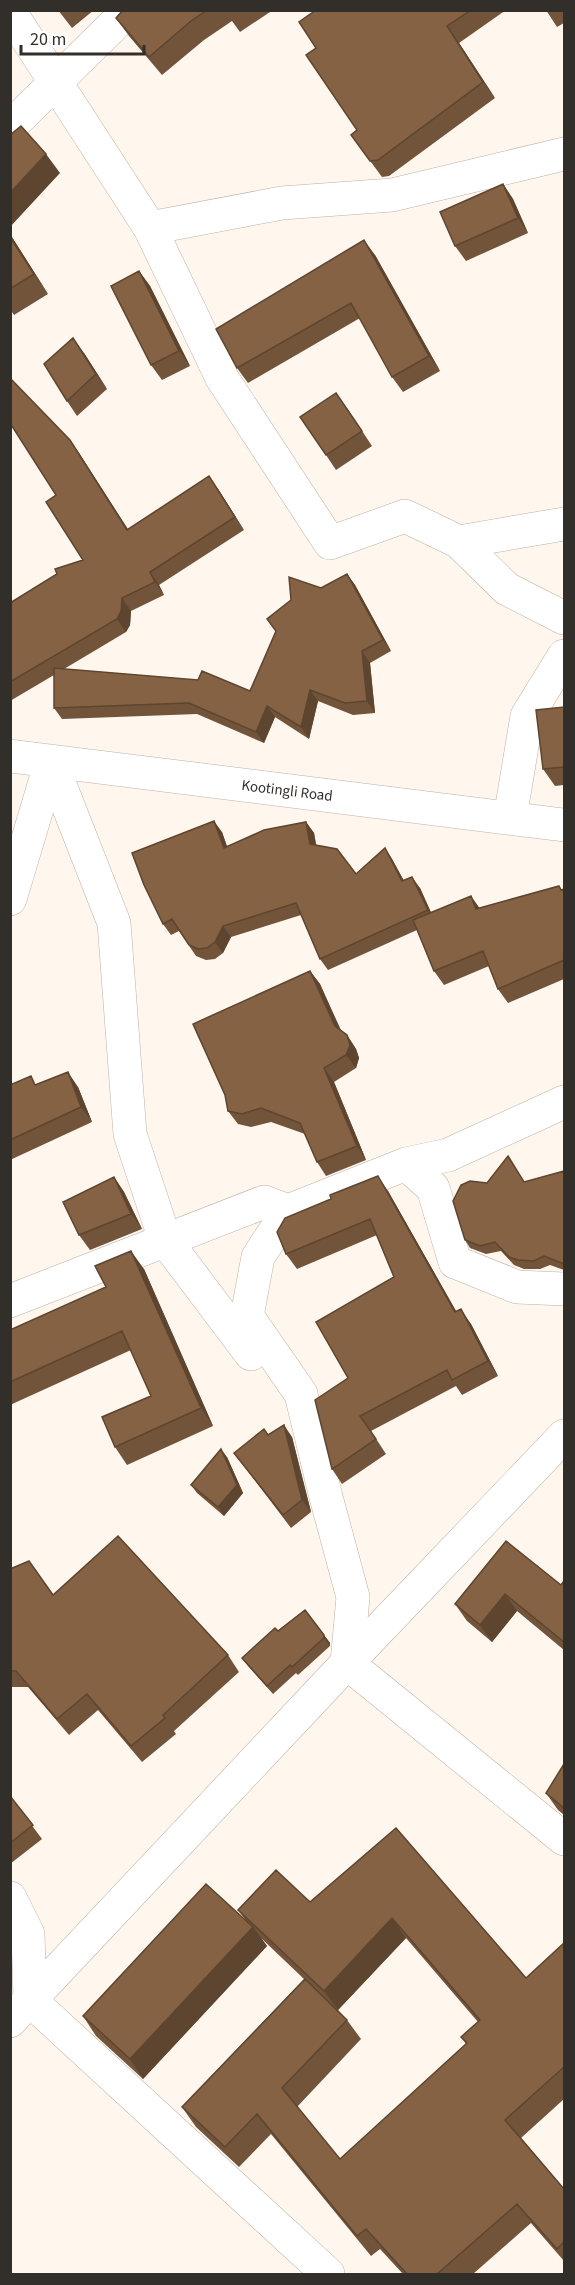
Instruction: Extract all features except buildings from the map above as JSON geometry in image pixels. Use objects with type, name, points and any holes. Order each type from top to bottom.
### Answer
[{"type":"street","points":[[10,127],[129,10]]},
{"type":"street","points":[[10,12],[150,228],[222,378],[330,543],[405,516],[459,542],[507,589],[564,618]]},
{"type":"street","points":[[150,228],[282,203],[392,195],[564,154]]},
{"type":"street","points":[[459,542],[564,524]]},
{"type":"street","points":[[510,818],[527,716],[564,656]]},
{"type":"street","name":"Kootingli Road","points":[[10,756],[564,825]]},
{"type":"street","points":[[10,899],[51,762]]},
{"type":"street","points":[[51,762],[114,923],[130,1134],[165,1240],[310,1432]]},
{"type":"street","points":[[347,1663],[353,1597],[301,1394],[247,1316],[258,1257],[288,1211],[406,1164],[448,1155],[564,1102]]},
{"type":"street","points":[[406,1164],[433,1188],[455,1262],[517,1287],[564,1290]]},
{"type":"street","points":[[10,1301],[264,1202],[288,1211]]},
{"type":"street","points":[[20,2010],[564,1436]]},
{"type":"street","points":[[347,1663],[564,1839]]},
{"type":"street","points":[[10,1898],[28,1934],[20,2010]]},
{"type":"street","points":[[20,2010],[328,2274]]}]
